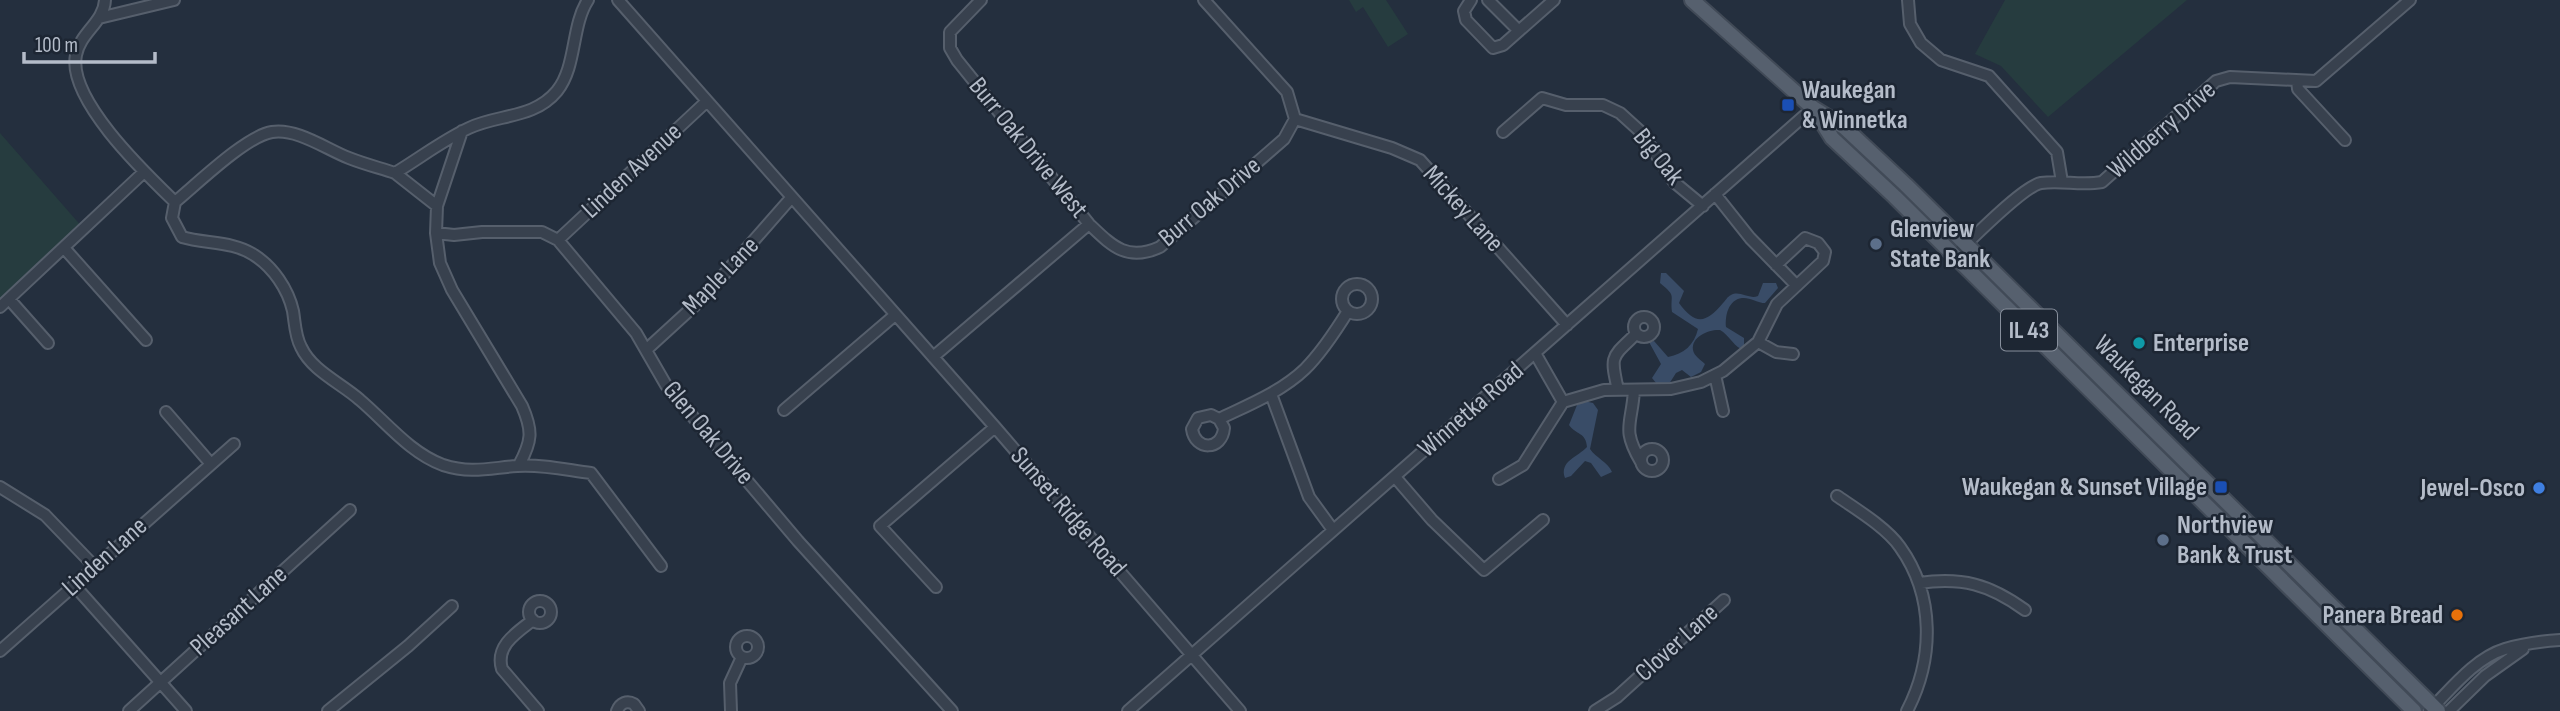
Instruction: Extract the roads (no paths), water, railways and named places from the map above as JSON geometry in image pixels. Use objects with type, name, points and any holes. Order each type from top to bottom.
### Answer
[{"type":"main road","name":"Waukegan Road","points":[[1692,0],[1813,108],[1844,127],[1966,244],[2433,709]]},
{"type":"main road","name":"Waukegan Road","points":[[1813,108],[1832,138],[2414,711]]},
{"type":"main road","points":[[2278,576],[2290,565]]},
{"type":"street","points":[[104,0],[104,8],[99,18],[78,46],[76,76],[90,107],[145,173],[175,202]]},
{"type":"street","points":[[125,0],[140,6]]},
{"type":"street","points":[[99,18],[140,6],[174,0]]},
{"type":"street","name":"Sunset Ridge Road","points":[[618,0],[995,427],[1240,711]]},
{"type":"street","name":"Burr Oak Drive West","points":[[981,0],[950,32],[950,48],[1089,223],[1110,245]]},
{"type":"street","points":[[1205,0],[1287,92],[1295,119]]},
{"type":"street","points":[[1471,0],[1464,11],[1466,20],[1489,46],[1498,48],[1554,0]]},
{"type":"street","points":[[1488,0],[1519,31]]},
{"type":"street","points":[[1908,0],[1910,24],[1920,43],[1941,60],[1989,76],[2057,152],[2062,182]]},
{"type":"street","name":"Wildberry Drive","points":[[1954,256],[2038,183],[2062,182],[2081,185],[2102,182],[2220,79],[2230,77],[2311,82],[2321,78],[2410,0]]},
{"type":"street","points":[[395,173],[462,131],[487,120],[505,119],[528,112],[558,90],[570,59],[584,1]]},
{"type":"street","points":[[2297,81],[2298,89],[2345,140]]},
{"type":"street","name":"Big Oak","points":[[1503,132],[1542,98],[1566,105],[1603,105],[1612,108],[1642,133],[1674,182],[1703,206]]},
{"type":"street","name":"Linden Avenue","points":[[558,240],[706,102]]},
{"type":"street","name":"Winnetka Road","points":[[1128,711],[1813,108]]},
{"type":"street","name":"Burr Oak Drive","points":[[1110,245],[1129,253],[1146,254],[1160,247],[1284,139],[1295,119]]},
{"type":"street","name":"Mickey Lane","points":[[1295,119],[1392,148],[1420,160],[1567,325]]},
{"type":"street","points":[[462,131],[437,206],[436,233],[440,263],[452,290],[522,405],[530,424],[530,446],[519,465]]},
{"type":"street","points":[[437,206],[395,173],[349,158],[295,135],[272,132],[258,136],[175,202],[172,218],[183,237],[242,250],[253,254],[268,267],[286,291],[301,348],[311,361],[358,398],[417,451],[440,464],[464,471],[519,465],[591,472],[661,566]]},
{"type":"street","points":[[48,343],[4,303],[145,173]]},
{"type":"street","points":[[1715,194],[1751,238],[1796,285]]},
{"type":"street","name":"Maple Lane","points":[[646,350],[705,296],[791,198]]},
{"type":"street","points":[[933,357],[1089,223]]},
{"type":"street","points":[[436,233],[454,235],[542,232],[558,240]]},
{"type":"street","points":[[1499,479],[1523,465],[1563,401],[1604,390],[1671,389],[1701,382],[1715,375],[1758,342],[1777,304],[1823,261],[1825,252],[1818,243],[1805,238],[1776,265]]},
{"type":"street","name":"Glen Oak Drive","points":[[558,240],[636,333],[666,385],[798,541],[952,711]]},
{"type":"street","points":[[65,249],[146,340]]},
{"type":"street","points":[[1219,419],[1271,394],[1303,371],[1323,349],[1348,311]]},
{"type":"street","points":[[784,411],[895,314]]},
{"type":"street","points":[[1618,390],[1612,362],[1614,355],[1636,334]]},
{"type":"street","points":[[1758,342],[1776,352],[1793,354]]},
{"type":"street","points":[[1535,353],[1563,401]]},
{"type":"street","points":[[1715,375],[1723,411]]},
{"type":"street","points":[[1634,390],[1629,441],[1641,461]]},
{"type":"street","points":[[1271,394],[1309,497],[1334,530]]},
{"type":"street","points":[[166,412],[211,464]]},
{"type":"street","points":[[936,587],[880,526],[995,427]]},
{"type":"street","name":"Linden Lane","points":[[0,651],[234,444]]},
{"type":"street","points":[[1395,477],[1432,520],[1484,570],[1543,520]]},
{"type":"street","points":[[0,487],[45,515],[94,566]]},
{"type":"street","points":[[1837,496],[1866,516],[1899,545],[1919,583],[1928,627],[1928,647],[1925,668],[1907,711]]},
{"type":"street","name":"Pleasant Lane","points":[[129,711],[350,510]]},
{"type":"street","points":[[1919,583],[1945,579],[1977,583],[2025,610]]},
{"type":"street","points":[[74,585],[186,711]]},
{"type":"street","name":"Clover Lane","points":[[1595,711],[1617,697],[1724,600]]},
{"type":"street","points":[[328,711],[452,606]]},
{"type":"street","points":[[533,620],[505,645],[500,653],[502,670],[533,709]]},
{"type":"street","points":[[2433,709],[2471,669],[2488,657],[2505,649],[2560,640]]},
{"type":"street","points":[[2449,711],[2485,676],[2528,645]]},
{"type":"street","points":[[731,711],[730,683],[742,657]]},
{"type":"street","points":[[617,711],[621,705],[628,702],[634,704],[639,711]]},
{"type":"water","points":[[1661,273],[1666,273],[1684,291],[1679,303],[1685,310],[1691,316],[1701,319],[1711,315],[1731,295],[1758,296],[1763,283],[1776,283],[1778,288],[1765,303],[1742,298],[1731,305],[1726,327],[1744,338],[1744,346],[1741,349],[1720,330],[1707,332],[1698,337],[1693,345],[1695,354],[1705,364],[1701,372],[1691,377],[1682,370],[1676,373],[1669,384],[1657,384],[1652,378],[1661,364],[1649,342],[1654,341],[1668,357],[1674,356],[1691,344],[1698,329],[1672,312],[1672,296],[1660,283]]},
{"type":"water","points":[[1584,401],[1593,403],[1598,410],[1590,449],[1612,472],[1601,477],[1591,463],[1585,461],[1571,476],[1565,478],[1567,463],[1587,447],[1583,436],[1569,425],[1577,405]]},
{"type":"place","name":"Waukegan & Winnetka","points":[[1788,105]]},
{"type":"place","name":"Glenview State Bank","points":[[1876,244]]},
{"type":"place","name":"Enterprise","points":[[2139,343]]},
{"type":"place","name":"Waukegan & Sunset Village","points":[[2221,487]]},
{"type":"place","name":"Jewel-Osco","points":[[2539,488]]},
{"type":"place","name":"Northview Bank & Trust","points":[[2163,540]]},
{"type":"place","name":"Panera Bread","points":[[2457,615]]}]
